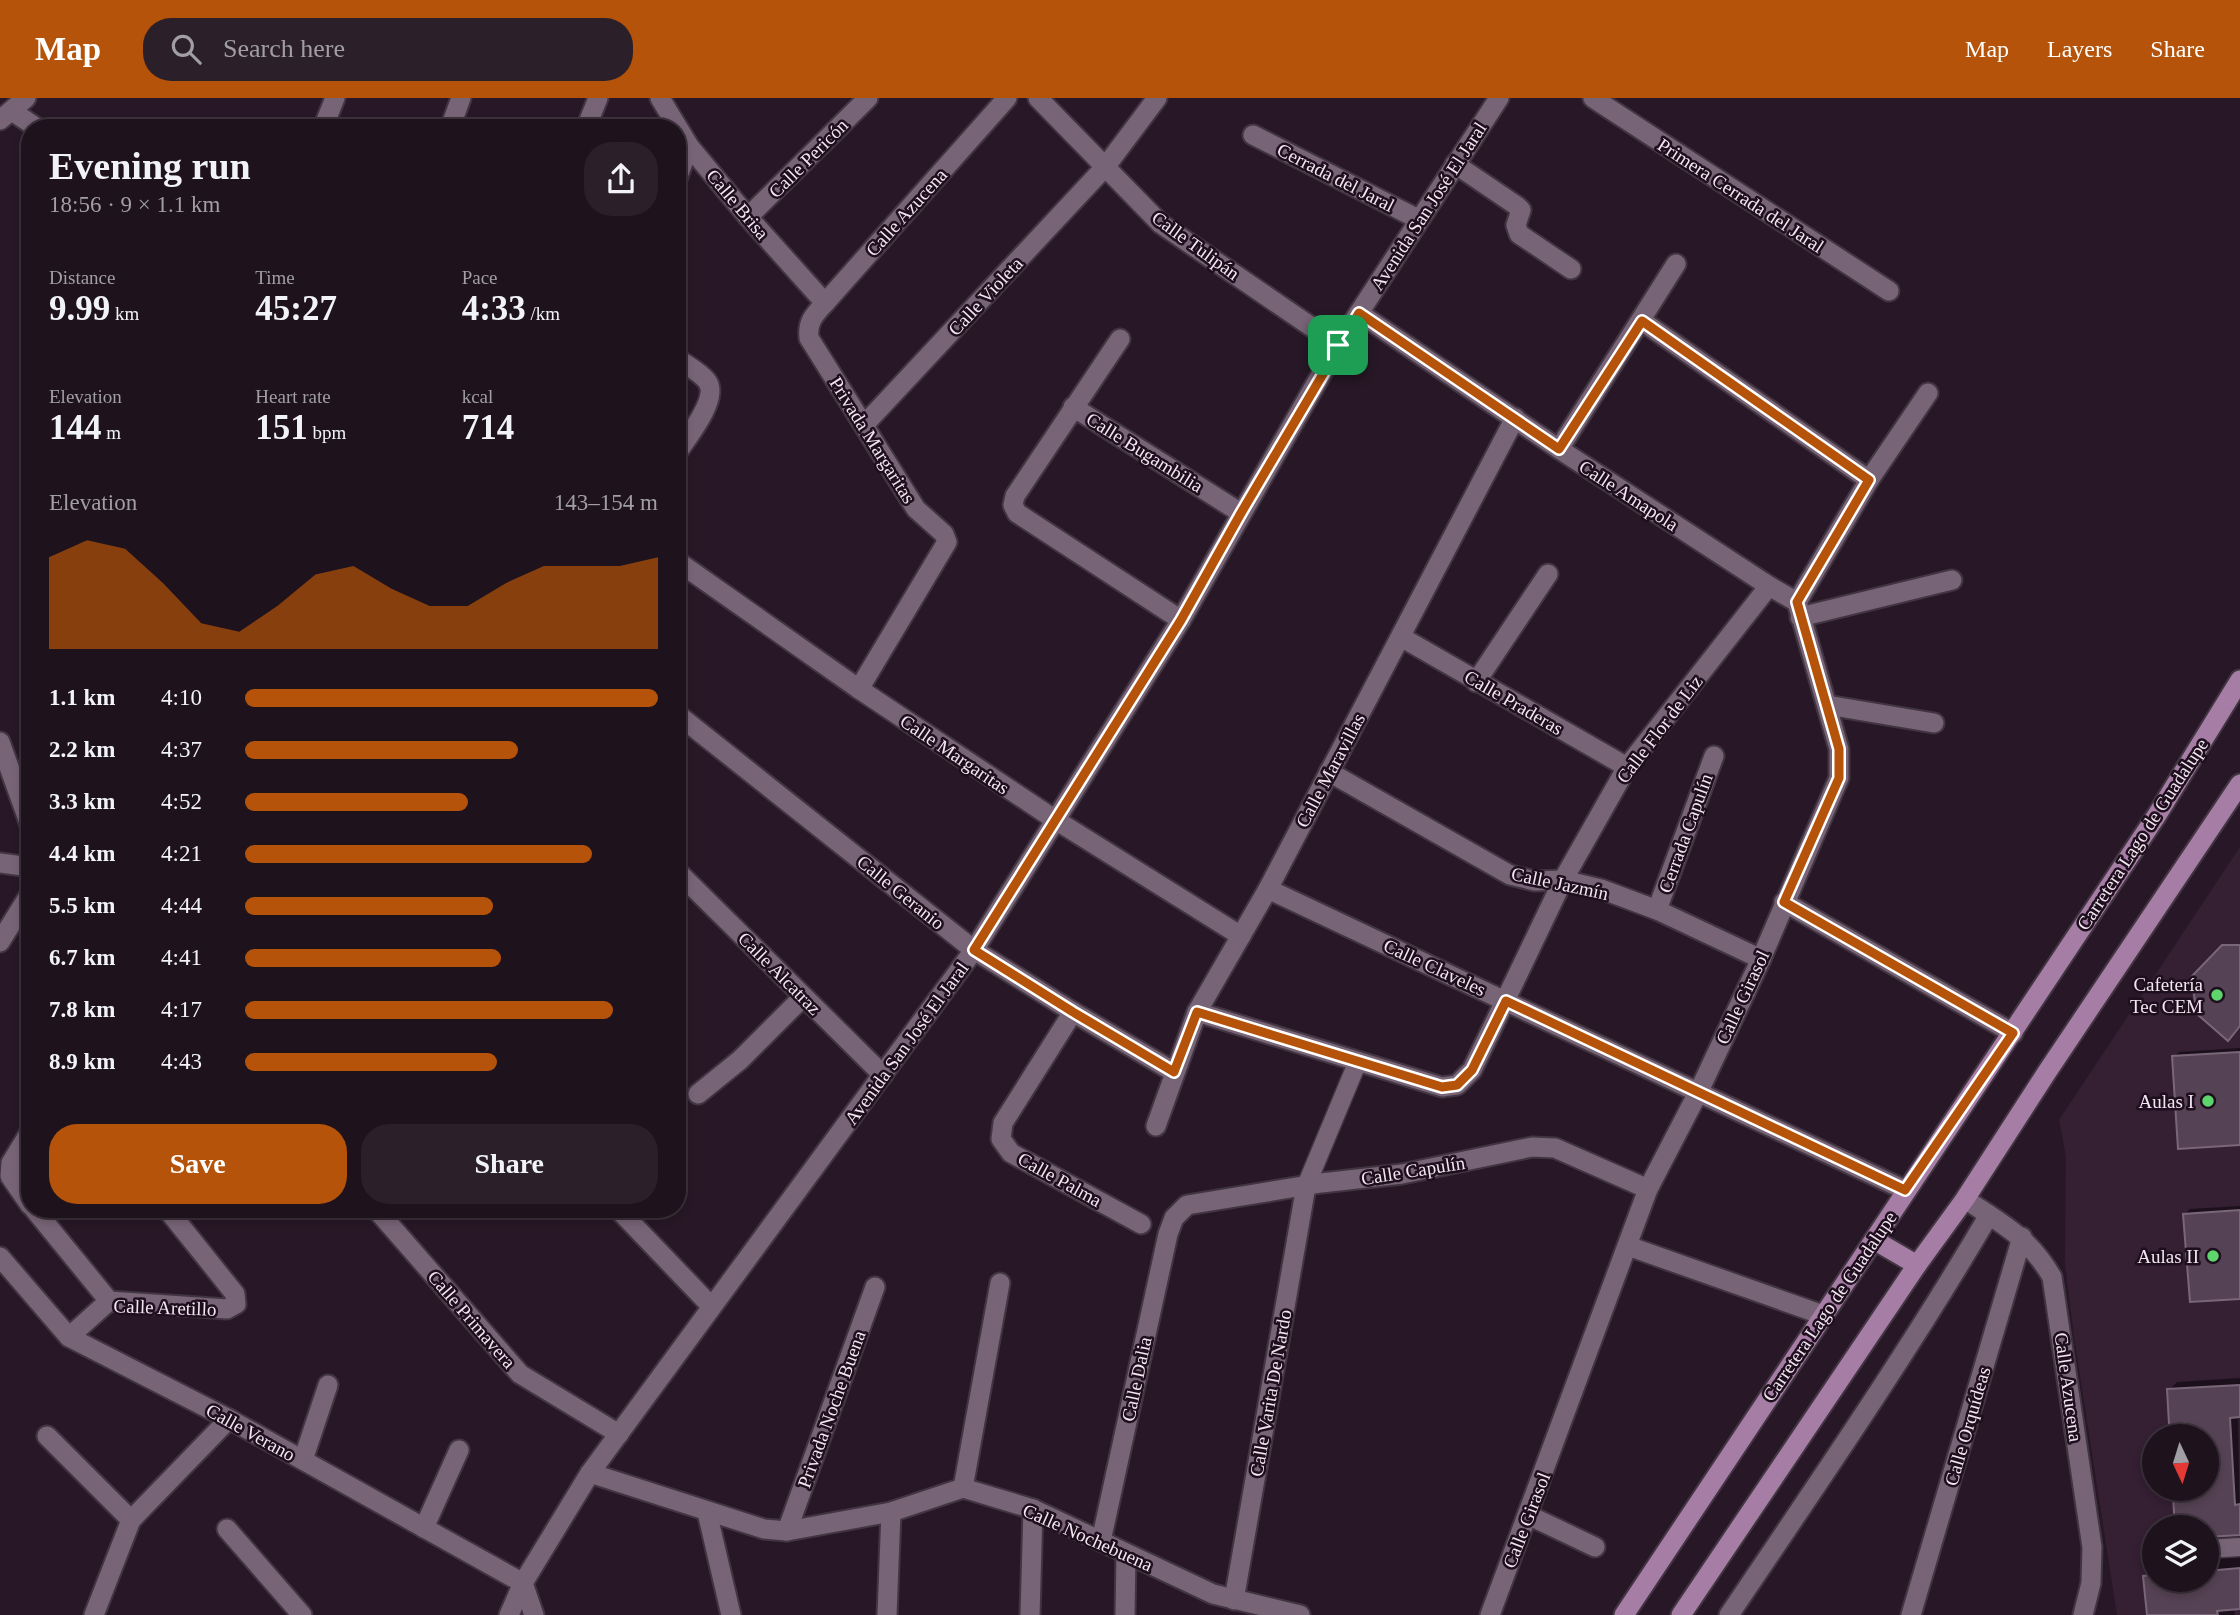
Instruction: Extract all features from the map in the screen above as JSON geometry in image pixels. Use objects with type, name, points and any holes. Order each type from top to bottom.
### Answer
[{"type":"main road","name":"Carretera Lago de Guadalupe","points":[[1624,1615],[2157,815],[2240,680]]},
{"type":"main road","points":[[1681,1615],[1917,1265],[1965,1199],[2240,784]]},
{"type":"main road","points":[[1874,1240],[1917,1265]]},
{"type":"street","points":[[327,119],[335,98]]},
{"type":"street","points":[[453,119],[461,98]]},
{"type":"street","points":[[590,119],[598,98]]},
{"type":"street","name":"Calle Brisa","points":[[660,98],[673,119]]},
{"type":"street","name":"Calle Pericón","points":[[748,217],[868,98]]},
{"type":"street","name":"Calle Azucena","points":[[807,328],[810,319],[1007,98]]},
{"type":"street","name":"Calle Tulipán","points":[[1038,98],[1161,224],[1338,345]]},
{"type":"street","name":"Calle Violeta","points":[[864,425],[1106,166],[1157,98]]},
{"type":"street","name":"Avenida San José El Jaral","points":[[509,1615],[523,1583],[590,1473],[974,950],[1181,620],[1338,345],[1499,98]]},
{"type":"street","name":"Primera Cerrada del Jaral","points":[[1593,98],[1889,291]]},
{"type":"street","name":"Cerrada del Jaral","points":[[1253,135],[1418,219]]},
{"type":"street","name":"Calle Brisa","points":[[686,141],[748,217],[825,303]]},
{"type":"street","points":[[686,154],[689,146]]},
{"type":"street","points":[[1455,164],[1517,206],[1521,210],[1516,225],[1519,234],[1571,269]]},
{"type":"street","points":[[1559,449],[1676,264]]},
{"type":"street","name":"Calle Amapola","points":[[1359,313],[1559,449],[1769,586],[1799,609]]},
{"type":"street","points":[[1642,321],[1869,480]]},
{"type":"street","name":"Privada Margaritas","points":[[807,328],[809,338],[916,509],[944,534],[947,542],[859,690]]},
{"type":"street","points":[[1073,407],[1120,339]]},
{"type":"street","points":[[686,365],[708,382],[712,392],[710,402],[686,439]]},
{"type":"street","points":[[1799,609],[1869,480],[1928,393]]},
{"type":"street","name":"Calle Bugambilia","points":[[1181,620],[1017,513],[1013,505],[1015,496],[1073,407],[1241,513]]},
{"type":"street","name":"Calle Maravillas","points":[[1156,1126],[1197,1012],[1268,889],[1515,418]]},
{"type":"street","name":"Calle Margaritas","points":[[686,567],[859,690],[1054,819],[1241,936]]},
{"type":"street","points":[[1476,682],[1548,574]]},
{"type":"street","points":[[1799,609],[1952,580]]},
{"type":"street","name":"Calle Flor de Liz","points":[[1358,1061],[1442,1087],[1457,1085],[1472,1070],[1563,880],[1627,767],[1769,586]]},
{"type":"street","name":"Calle Girasol","points":[[1490,1615],[1648,1189],[1699,1091],[1761,959],[1839,778],[1839,749],[1799,609]]},
{"type":"street","name":"Calle Praderas","points":[[1401,637],[1627,767]]},
{"type":"street","points":[[1827,705],[1934,723]]},
{"type":"street","name":"Calle Geranio","points":[[686,720],[974,950],[1174,1072]]},
{"type":"street","points":[[0,742],[21,800]]},
{"type":"street","name":"Cerrada Capulín","points":[[1657,909],[1714,756]]},
{"type":"street","name":"Calle Jazmín","points":[[1329,772],[1510,875],[1535,881],[1563,880],[1601,889],[1657,909],[1761,959]]},
{"type":"street","points":[[0,863],[21,866]]},
{"type":"street","name":"Calle Alcatraz","points":[[686,880],[883,1075]]},
{"type":"street","name":"Calle Claveles","points":[[1268,889],[1905,1190]]},
{"type":"street","points":[[1784,902],[2013,1033]]},
{"type":"street","points":[[0,942],[21,908]]},
{"type":"street","points":[[698,1094],[740,1060],[803,997]]},
{"type":"street","name":"Calle Palma","points":[[1073,1012],[1003,1123],[1001,1139],[1011,1153],[1141,1224]]},
{"type":"street","points":[[1197,1012],[1358,1061],[1306,1186]]},
{"type":"street","name":"Calle Capulín","points":[[1174,1218],[1187,1205],[1402,1174],[1532,1147],[1555,1148],[1648,1189]]},
{"type":"street","points":[[21,1148],[12,1163],[10,1177],[21,1192]]},
{"type":"street","name":"Calle Varita De Nardo","points":[[1234,1601],[1306,1186]]},
{"type":"street","name":"Calle Azucena","points":[[1965,1199],[2022,1237],[2042,1259],[2052,1277],[2092,1547],[2091,1583],[2083,1615]]},
{"type":"street","points":[[1729,1615],[1874,1401],[1944,1292],[1989,1215]]},
{"type":"street","points":[[41,1218],[108,1301]]},
{"type":"street","name":"Calle Aretillo","points":[[69,1336],[108,1301],[227,1309],[236,1304],[235,1294],[174,1218]]},
{"type":"street","name":"Calle Primavera","points":[[384,1218],[520,1374],[619,1434]]},
{"type":"street","points":[[627,1218],[711,1306]]},
{"type":"street","name":"Calle Dalia","points":[[1101,1541],[1168,1234],[1174,1218]]},
{"type":"street","name":"Calle Orquídeas","points":[[1911,1615],[2022,1237]]},
{"type":"street","points":[[1628,1246],[1823,1315]]},
{"type":"street","name":"Calle Verano","points":[[0,1256],[69,1336],[229,1419],[523,1583]]},
{"type":"street","points":[[590,1473],[764,1529],[787,1531],[891,1512],[963,1489],[1000,1283]]},
{"type":"street","name":"Privada Noche Buena","points":[[787,1531],[875,1287]]},
{"type":"street","points":[[303,1460],[328,1385]]},
{"type":"street","points":[[94,1615],[131,1520],[229,1419]]},
{"type":"street","points":[[47,1436],[131,1520]]},
{"type":"street","points":[[424,1528],[459,1450]]},
{"type":"street","name":"Calle Nochebuena","points":[[963,1489],[1033,1509],[1213,1594],[1300,1615]]},
{"type":"street","points":[[1030,1615],[1033,1509]]},
{"type":"street","points":[[708,1512],[731,1615]]},
{"type":"street","points":[[887,1615],[891,1512]]},
{"type":"street","points":[[1528,1515],[1595,1548]]},
{"type":"street","points":[[227,1529],[302,1615]]},
{"type":"street","points":[[2219,1548],[2240,1547]]},
{"type":"street","points":[[1125,1615],[1126,1553]]},
{"type":"street","points":[[523,1583],[534,1615]]},
{"type":"street","points":[[1213,1594],[1214,1615]]},
{"type":"shaded area","points":[[2240,847],[2240,1615],[2117,1615],[2065,1264],[2066,1156],[2059,1120]]},
{"type":"building","name":"Cafetería Tec CEM","points":[[2222,945],[2240,945],[2240,1026],[2228,1041],[2197,1014],[2191,977]]},
{"type":"building","name":"Aulas I","points":[[2240,1052],[2240,1145],[2178,1149],[2172,1056]]},
{"type":"building","name":"Aulas II","points":[[2240,1210],[2240,1299],[2190,1302],[2183,1214]]},
{"type":"building","points":[[2240,1385],[2240,1417],[2230,1418],[2235,1505],[2240,1504],[2240,1535],[2219,1536],[2219,1515],[2174,1515],[2173,1502],[2219,1502],[2219,1424],[2169,1424],[2167,1389]]},
{"type":"building","points":[[2240,1568],[2240,1609],[2217,1611],[2218,1615],[2147,1615],[2145,1592],[2219,1592],[2219,1570]]},
{"type":"place","name":"Cafetería Tec CEM","points":[[2217,995]]},
{"type":"place","name":"Aulas I","points":[[2208,1101]]},
{"type":"place","name":"Aulas II","points":[[2213,1256]]},
{"type":"route","points":[[1359,313],[1559,449],[1642,321],[1869,480],[1797,602],[1839,749],[1839,778],[1784,902],[2013,1033],[1905,1190],[1506,1001],[1472,1070],[1457,1085],[1442,1087],[1197,1012],[1174,1072],[974,950],[1181,620],[1338,345],[1359,313]]}]
